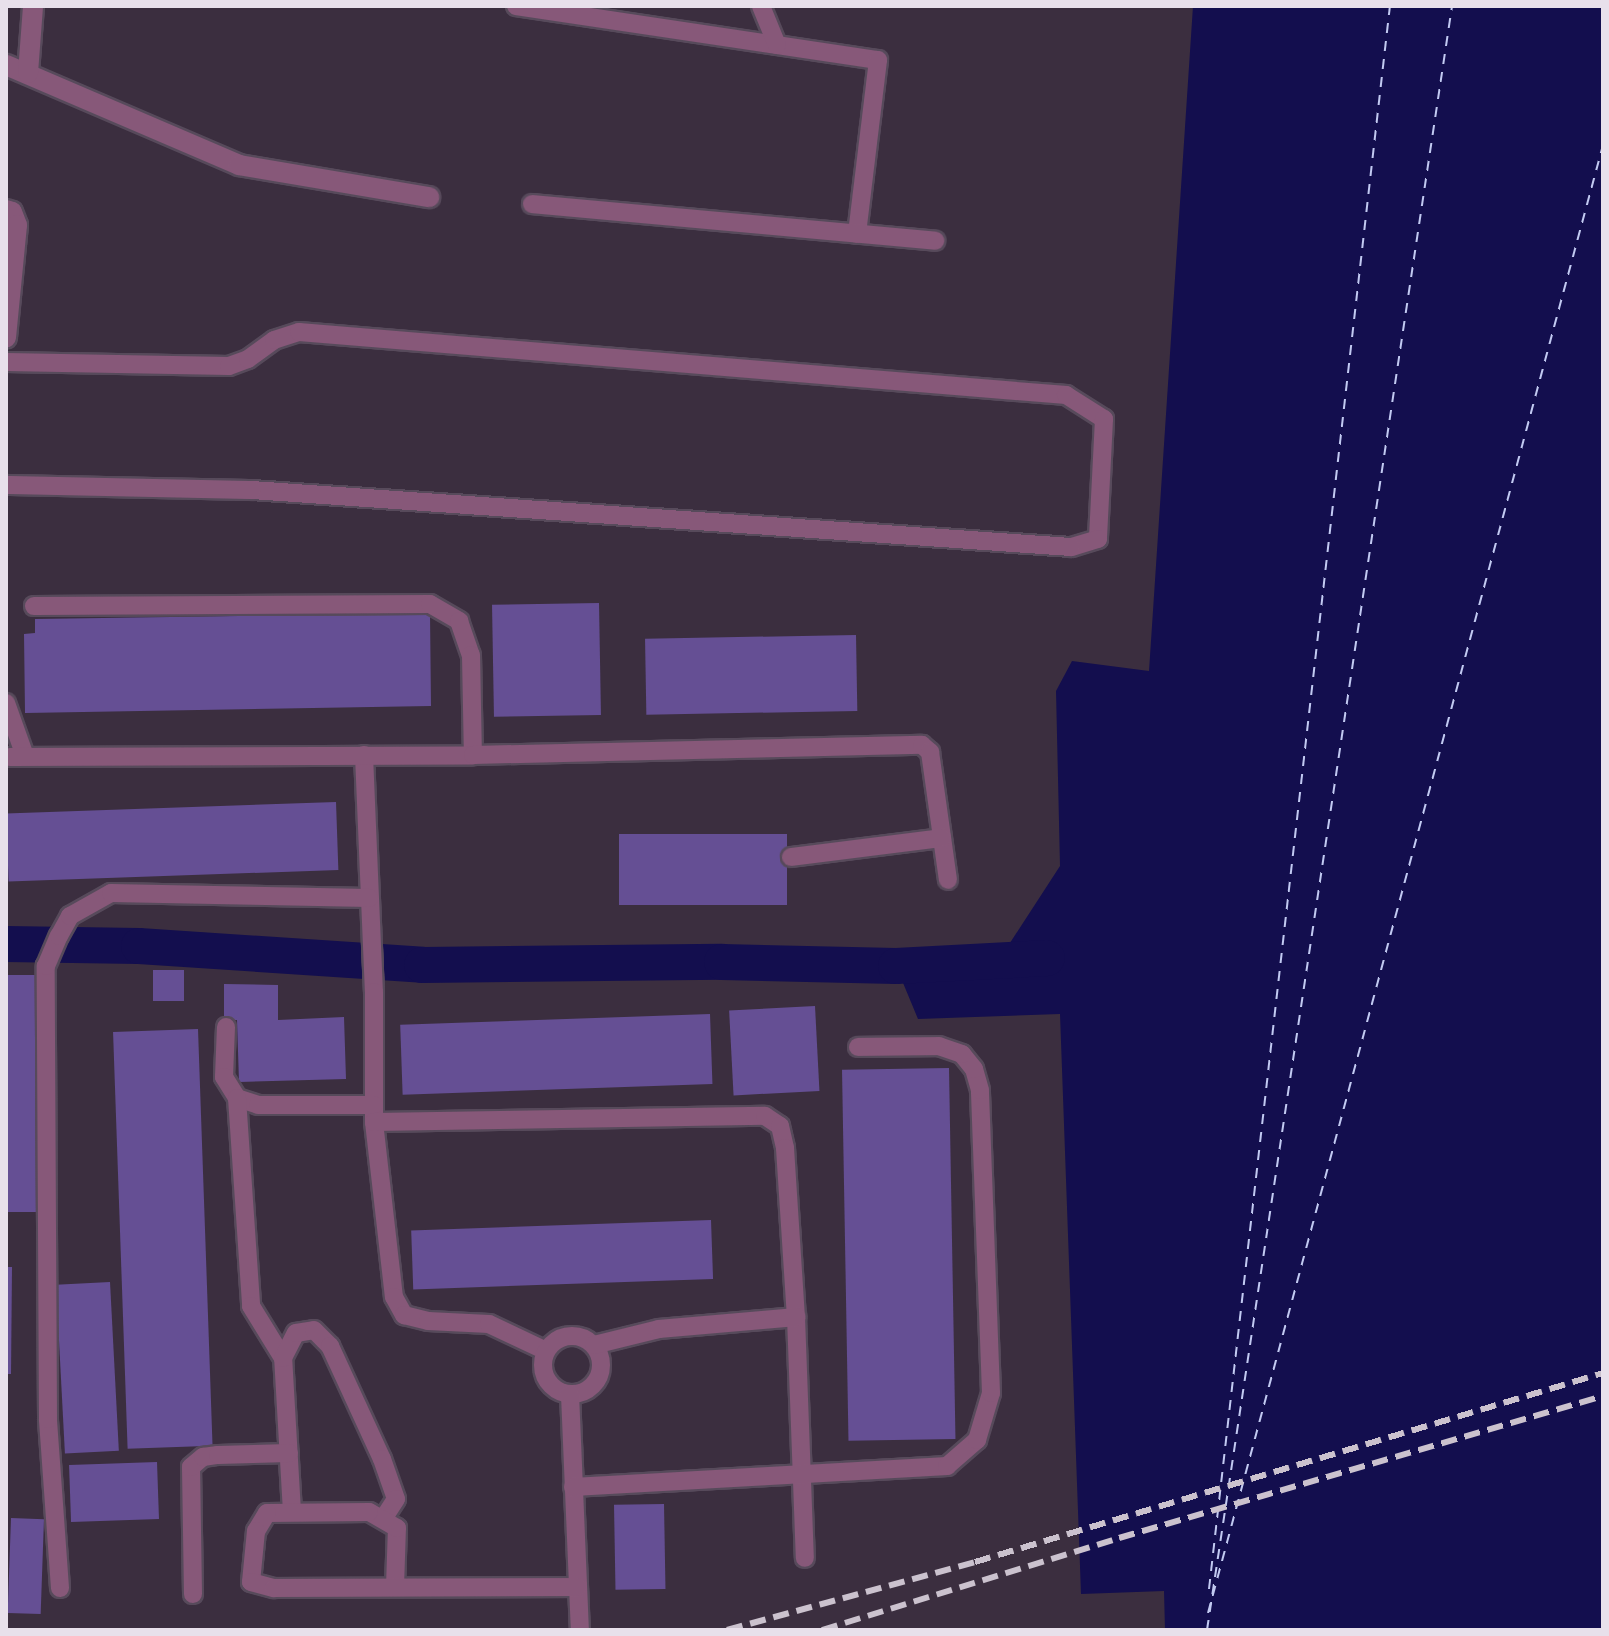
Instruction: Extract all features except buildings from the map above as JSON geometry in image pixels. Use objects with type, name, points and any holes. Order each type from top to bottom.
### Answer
[{"type":"street","points":[[28,73],[33,6]]},
{"type":"street","points":[[6,65],[239,165],[429,197]]},
{"type":"street","points":[[6,210],[12,212],[17,225],[6,337]]},
{"type":"lane","points":[[516,6],[878,60],[857,234]]},
{"type":"lane","points":[[761,6],[777,45]]},
{"type":"lane","points":[[532,204],[935,241]]},
{"type":"lane","points":[[6,362],[229,366],[248,359],[274,340],[299,332],[1066,395],[1104,419],[1098,539],[1071,547],[252,490],[6,485]]},
{"type":"lane","points":[[34,606],[430,604],[459,621],[471,655],[473,755]]},
{"type":"lane","points":[[6,703],[17,757],[473,755],[922,745],[930,752],[948,880]]},
{"type":"lane","points":[[364,755],[374,992],[374,1114],[394,1297],[404,1315],[428,1321],[489,1324],[546,1351]]},
{"type":"lane","points":[[791,857],[942,838]]},
{"type":"lane","points":[[60,1588],[48,1419],[46,966],[59,936],[70,916],[111,893],[369,898]]},
{"type":"lane","points":[[226,1027],[224,1077],[237,1098],[251,1306],[283,1358],[292,1512]]},
{"type":"lane","points":[[573,1487],[802,1477],[947,1466],[977,1440],[991,1393],[980,1090],[974,1069],[962,1054],[939,1046],[858,1047]]},
{"type":"lane","points":[[237,1098],[258,1105],[374,1114],[765,1116],[780,1126],[785,1148],[796,1317],[805,1558]]},
{"type":"lane","points":[[594,1345],[659,1329],[796,1317]]},
{"type":"lane","points":[[283,1358],[296,1333],[314,1330],[330,1346],[396,1499],[383,1519]]},
{"type":"lane","points":[[566,1336],[579,1336],[594,1345],[602,1363],[597,1380],[588,1389],[570,1394],[552,1386],[545,1377],[542,1363],[546,1351],[566,1336]]},
{"type":"lane","points":[[570,1394],[580,1630]]},
{"type":"lane","points":[[193,1594],[191,1467],[203,1457],[289,1453]]},
{"type":"lane","points":[[395,1587],[397,1528],[369,1512],[267,1513],[256,1531],[251,1582],[274,1588],[578,1587]]},
{"type":"shaded area","points":[[1193,6],[1603,6],[1603,1630],[1165,1630],[1164,1591],[1081,1594],[1060,1014],[918,1019],[896,966],[921,977],[995,966],[1060,866],[1056,691],[1072,661],[1149,671]]},
{"type":"waterway","points":[[6,944],[139,946],[422,965],[722,962],[896,966],[1047,958]]},
{"type":"ferry route","points":[[1209,1589],[1390,6]]},
{"type":"ferry route","points":[[1207,1630],[1452,6]]},
{"type":"ferry route","points":[[1208,1613],[1603,145]]},
{"type":"railway","points":[[727,1630],[975,1562],[1603,1373]]},
{"type":"railway","points":[[822,1630],[1119,1538],[1603,1396]]}]
